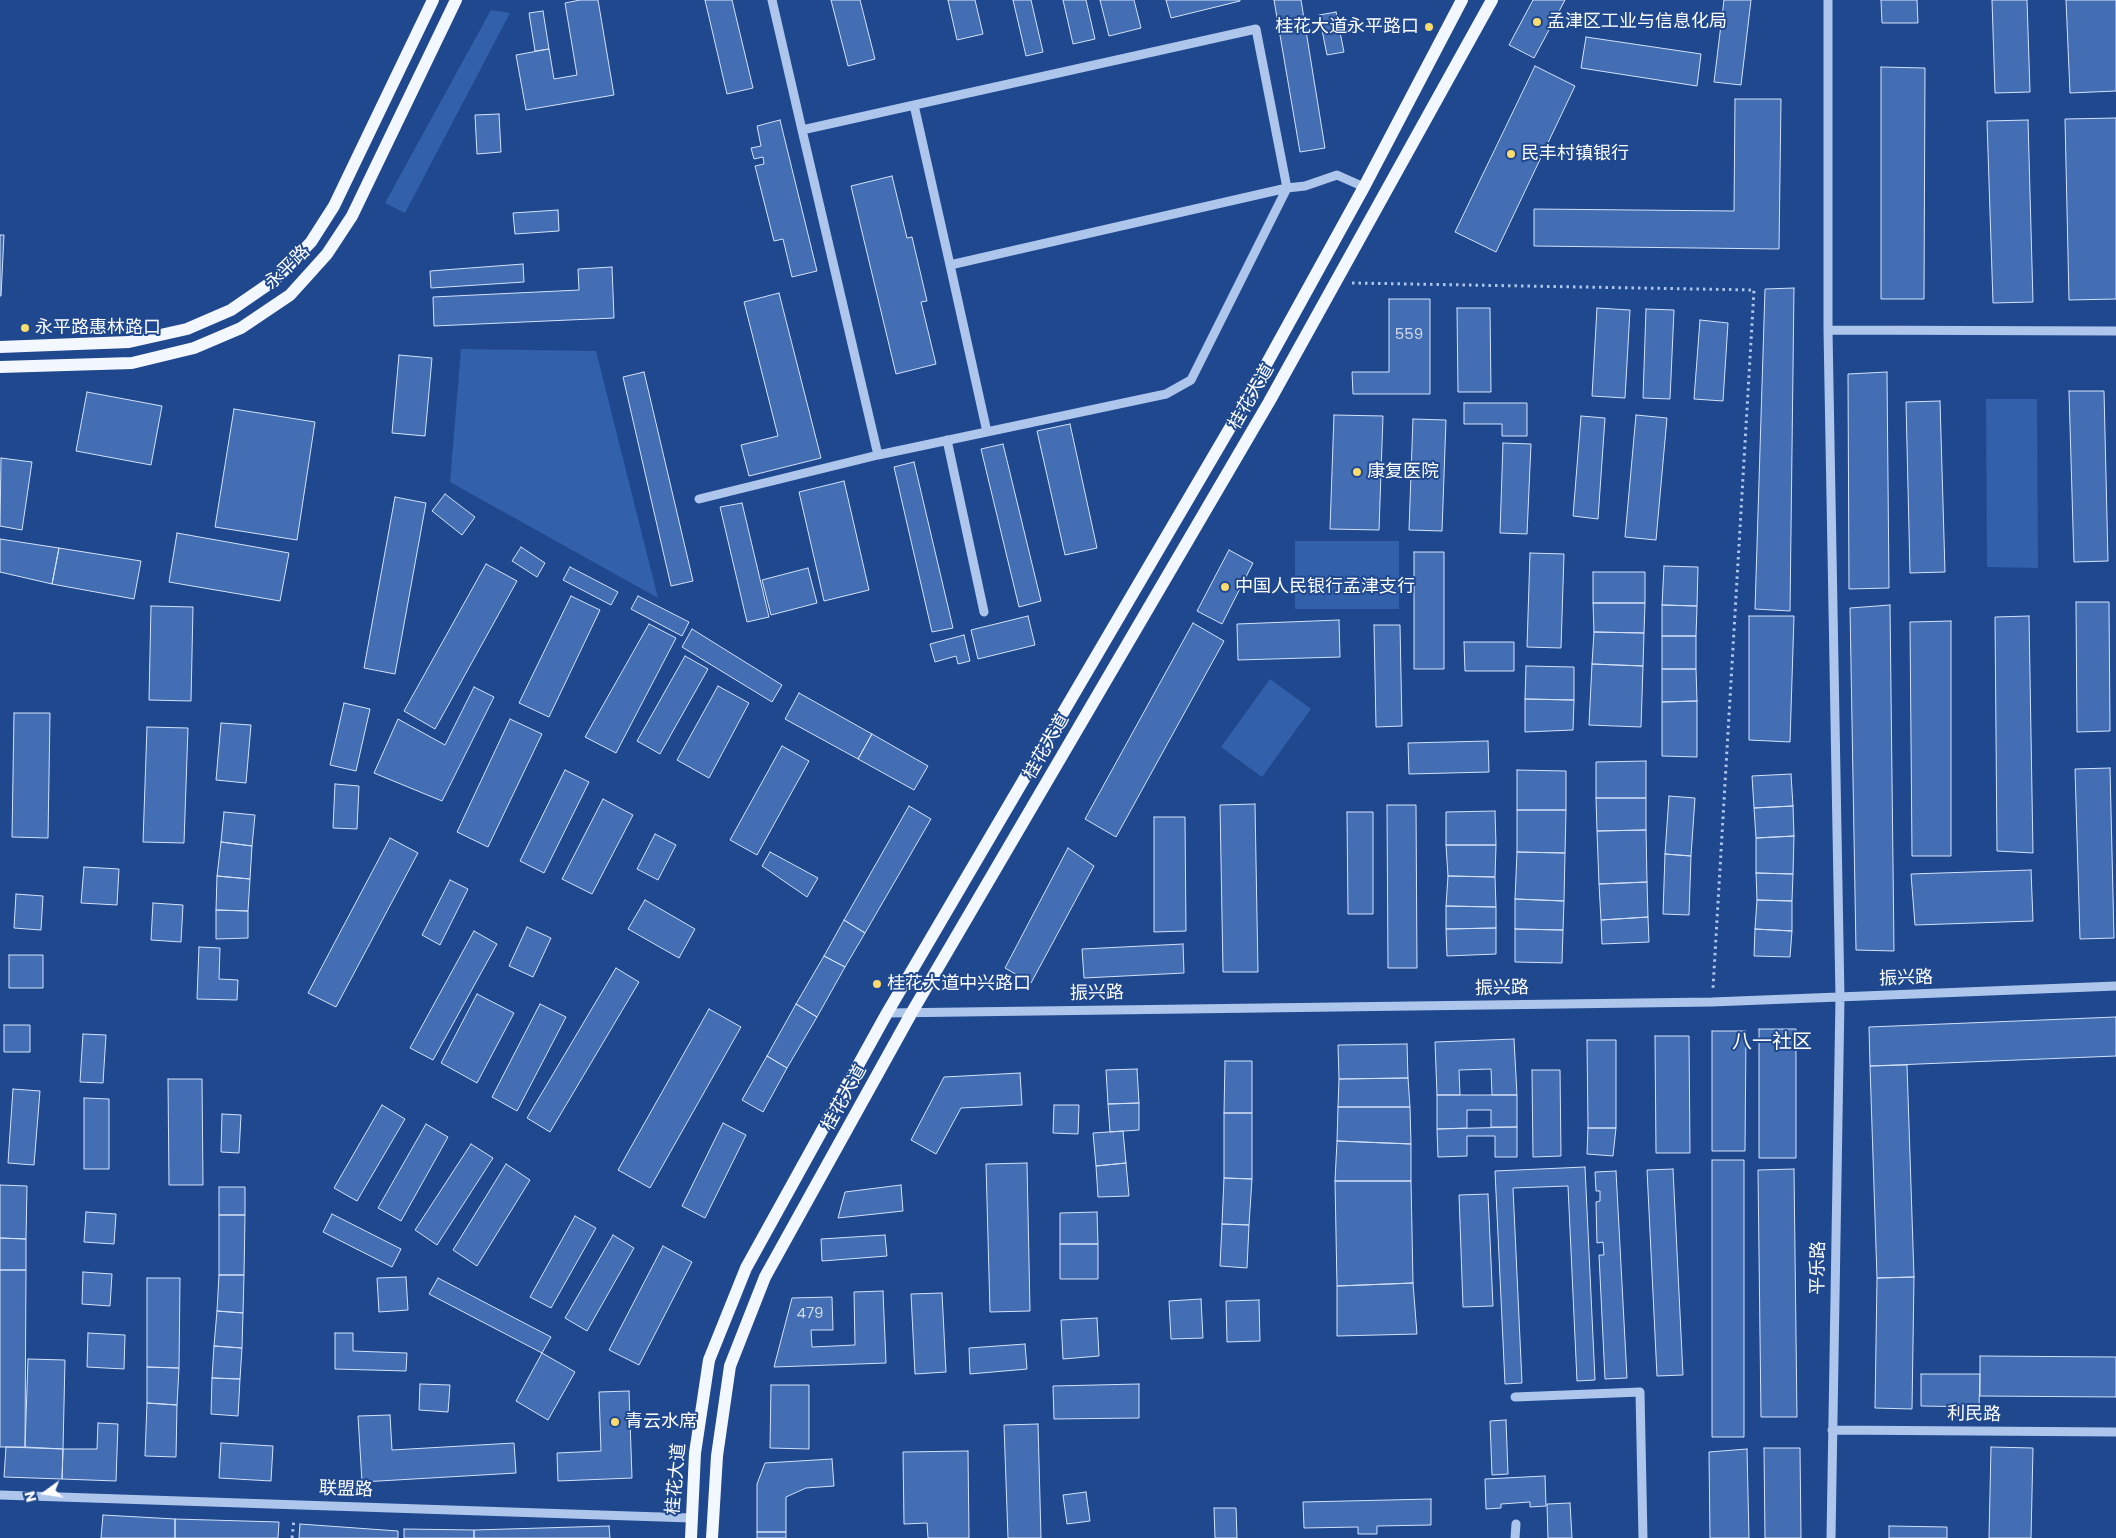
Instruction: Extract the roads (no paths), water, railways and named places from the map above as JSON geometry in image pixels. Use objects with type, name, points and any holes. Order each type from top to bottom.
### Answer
[{"type":"main road","name":"永平路","points":[[0,347],[129,342],[188,329],[231,310],[276,279],[311,242],[334,206],[433,0]]},
{"type":"main road","name":"永平路","points":[[0,367],[132,363],[194,348],[241,328],[290,295],[327,254],[352,216],[456,0]]},
{"type":"main road","name":"桂花大道","points":[[690,1538],[695,1454],[708,1360],[746,1268],[887,1013],[1251,392],[1364,186],[1462,0]]},
{"type":"main road","name":"桂花大道","points":[[712,1538],[717,1456],[730,1366],[765,1277],[912,1012],[1264,411],[1492,0]]},
{"type":"street","points":[[772,0],[878,455]]},
{"type":"street","name":"平乐路","points":[[1828,0],[1828,330],[1840,998],[1831,1538]]},
{"type":"street","points":[[699,499],[878,455],[1166,394],[1191,380],[1288,188],[1256,29],[802,130]]},
{"type":"street","points":[[914,105],[987,432]]},
{"type":"street","points":[[950,265],[1288,188],[1305,186],[1337,175],[1364,186]]},
{"type":"street","points":[[1828,330],[2116,331]]},
{"type":"street","points":[[947,440],[984,612]]},
{"type":"street","name":"振兴路","points":[[887,1013],[1712,1002],[2116,986]]},
{"type":"street","points":[[1515,1397],[1640,1392],[1643,1538]]},
{"type":"street","name":"利民路","points":[[1832,1430],[2116,1432]]},
{"type":"street","name":"联盟路","points":[[0,1495],[691,1518]]},
{"type":"street","points":[[1515,1538],[1516,1524]]},
{"type":"place","name":"孟津区工业与信息化局","points":[[1537,22]]},
{"type":"place","name":"桂花大道永平路口","points":[[1429,27]]},
{"type":"place","name":"民丰村镇银行","points":[[1511,154]]},
{"type":"place","name":"永平路惠林路口","points":[[25,328]]},
{"type":"place","name":"康复医院","points":[[1357,472]]},
{"type":"place","name":"中国人民银行孟津支行","points":[[1225,587]]},
{"type":"place","name":"桂花大道中兴路口","points":[[877,984]]},
{"type":"place","name":"青云水席","points":[[615,1422]]},
{"type":"district","name":"八一社区","points":[[1772,1043]]}]
